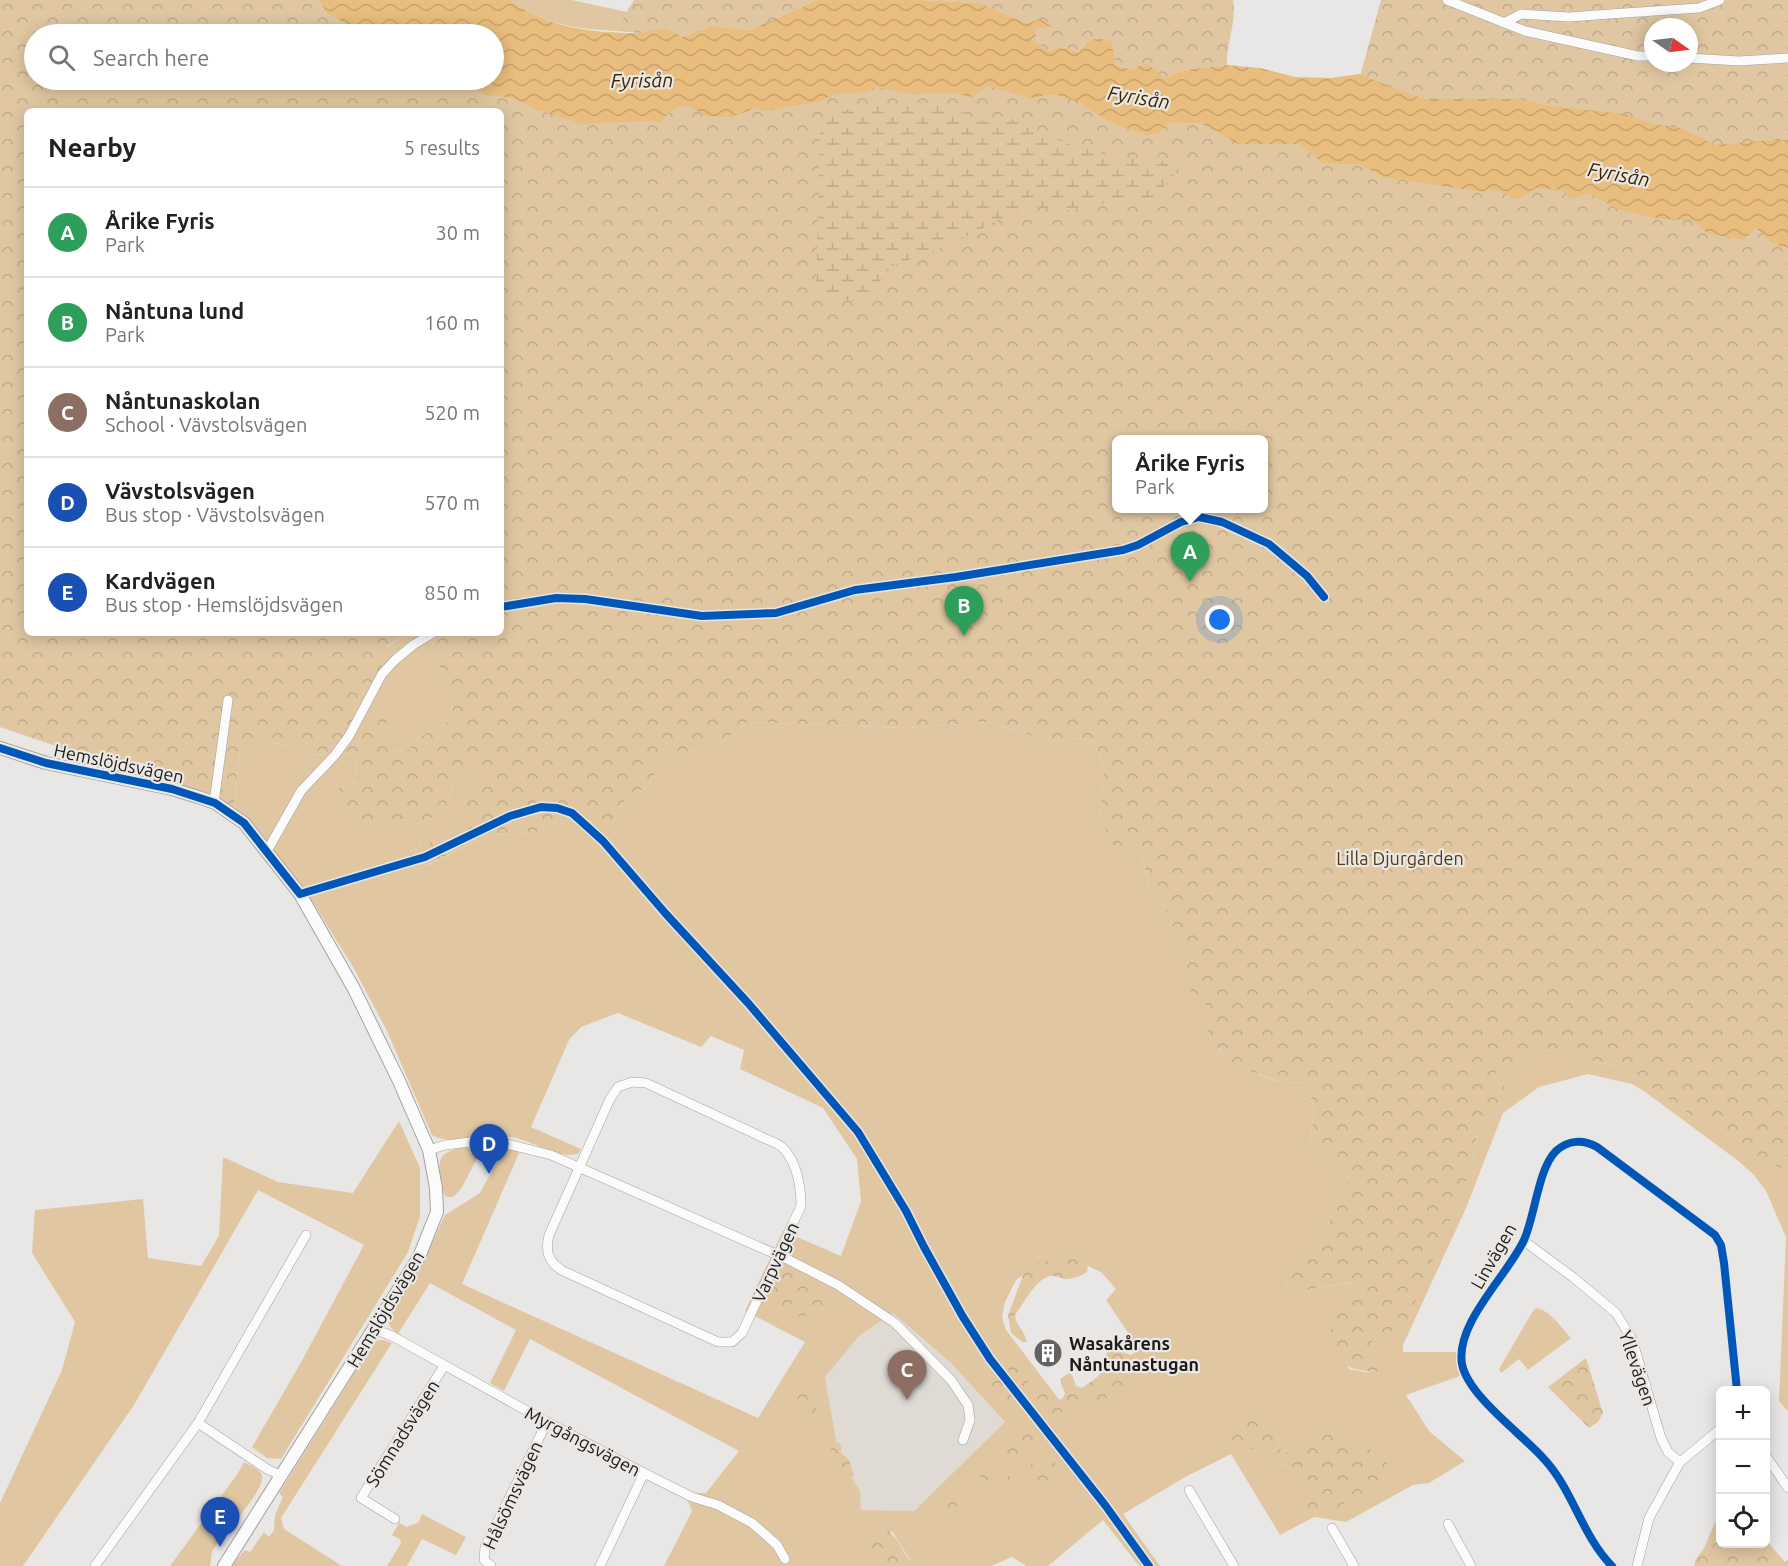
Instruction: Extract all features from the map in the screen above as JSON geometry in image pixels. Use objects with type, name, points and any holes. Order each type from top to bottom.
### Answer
[{"type":"street","points":[[1447,0],[1525,31],[1644,56]]},
{"type":"street","points":[[1504,23],[1521,14],[1569,17],[1600,15],[1699,8],[1720,0]]},
{"type":"street","points":[[1698,59],[1739,61],[1788,58]]},
{"type":"street","points":[[504,607],[556,598],[585,599],[702,616],[776,613],[855,590],[956,577],[1123,550],[1138,545],[1181,522],[1199,517],[1222,522],[1269,544],[1307,576],[1324,597]]},
{"type":"street","points":[[267,851],[301,791],[335,755],[349,736],[382,674],[395,660],[428,636]]},
{"type":"street","points":[[214,802],[228,700]]},
{"type":"street","name":"Hemslöjdsvägen","points":[[0,748],[46,763],[172,789],[214,802],[244,823],[300,894],[354,989],[399,1081],[429,1150],[436,1188],[437,1212],[419,1257],[224,1566]]},
{"type":"street","name":"Varpvägen","points":[[632,1082],[646,1083],[783,1148],[793,1165],[801,1187],[801,1206],[742,1334],[732,1341],[718,1342],[554,1266],[546,1251],[549,1235],[580,1168],[610,1100],[618,1088],[632,1082]]},
{"type":"street","name":"Linvägen","points":[[1612,1566],[1594,1542],[1546,1460],[1479,1395],[1463,1368],[1462,1349],[1473,1321],[1524,1241],[1546,1168],[1558,1150],[1569,1142],[1583,1141],[1607,1153],[1712,1232],[1720,1241],[1737,1386]]},
{"type":"street","points":[[429,1150],[445,1145],[479,1142],[503,1143],[551,1155],[779,1256],[838,1285],[895,1323],[951,1380],[968,1405],[970,1420],[963,1440]]},
{"type":"street","points":[[95,1566],[198,1423],[306,1235]]},
{"type":"street","name":"Yllevägen","points":[[1524,1241],[1616,1313],[1632,1339],[1661,1438],[1668,1452],[1680,1462]]},
{"type":"street","name":"Myrgångsvägen","points":[[374,1329],[644,1473],[692,1497],[718,1505],[752,1523],[777,1545],[785,1559]]},
{"type":"street","name":"Sömnadsvägen","points":[[395,1519],[361,1498],[444,1366]]},
{"type":"street","name":"Hålsömsvägen","points":[[491,1566],[483,1560],[485,1547],[547,1422]]},
{"type":"street","points":[[198,1423],[267,1469],[282,1476]]},
{"type":"street","points":[[1637,1566],[1649,1518],[1680,1462],[1716,1432]]},
{"type":"street","points":[[1770,1462],[1788,1488]]},
{"type":"street","points":[[600,1566],[644,1473]]},
{"type":"street","points":[[1189,1490],[1234,1566]]},
{"type":"street","points":[[1448,1524],[1470,1566]]},
{"type":"street","points":[[1332,1528],[1354,1566]]},
{"type":"shaded area","points":[[893,1313],[951,1363],[1005,1422],[914,1511],[861,1510],[839,1457],[825,1377],[859,1336]]},
{"type":"green space","name":"Lilla Djurgården","points":[[0,0],[377,0],[434,24],[24,24],[24,90],[504,90],[504,79],[916,51],[1346,127],[1381,0],[1788,0],[1788,1170],[1750,1157],[1621,1067],[1567,1055],[1554,1048],[1530,1057],[1521,1069],[1512,1073],[1499,1069],[1493,1077],[1506,1088],[1506,1096],[1478,1129],[1471,1170],[1404,1328],[1369,1338],[1379,1350],[1380,1371],[1365,1371],[1347,1366],[1331,1353],[1331,1326],[1353,1282],[1290,1293],[1283,1270],[1323,1234],[1349,1178],[1310,1144],[1314,1110],[1307,1083],[1281,1082],[1221,1061],[1221,1049],[1205,1044],[1214,1009],[1194,998],[1185,979],[1188,960],[1165,909],[1150,892],[1142,857],[1116,851],[1100,819],[1104,768],[1094,742],[1078,738],[1050,741],[987,722],[907,728],[748,722],[719,745],[672,755],[660,762],[648,786],[625,801],[604,837],[594,844],[579,841],[571,828],[553,822],[535,833],[490,835],[424,866],[407,856],[410,851],[464,827],[464,804],[479,775],[468,768],[454,778],[445,812],[419,824],[401,819],[348,819],[333,801],[337,789],[357,781],[356,753],[307,755],[291,746],[275,744],[240,753],[234,807],[207,793],[154,781],[141,773],[143,763],[100,761],[0,727]]},
{"type":"green space","points":[[510,0],[572,0],[627,12],[615,31],[586,29],[547,20]]},
{"type":"green space","points":[[634,0],[819,0],[750,30],[712,26],[682,37],[664,29],[640,33],[615,31]]},
{"type":"green space","points":[[918,0],[1233,0],[1234,16],[1227,65],[1183,70],[1164,78],[1143,64],[1132,70],[1116,65],[1112,42],[1084,44],[1078,52],[1060,46],[1048,51],[1032,39],[1033,29],[1051,27],[1041,19],[1027,23],[979,3]]},
{"type":"green space","points":[[914,102],[949,104],[977,121],[1012,119],[1065,143],[1115,157],[1175,162],[1191,167],[1174,175],[1151,201],[1118,201],[1063,211],[1039,207],[1022,208],[952,244],[892,266],[861,303],[816,294],[820,131],[831,114],[860,106]]},
{"type":"green space","points":[[404,636],[431,639],[453,709],[447,722],[418,738],[409,750],[391,751],[386,726],[368,710],[355,693],[358,682],[382,665],[396,665],[386,648]]},
{"type":"green space","points":[[748,722],[907,728],[987,722],[1050,741],[1078,738],[1094,742],[1104,768],[1100,819],[1116,851],[1142,857],[1150,892],[1165,909],[1188,960],[1185,979],[1214,1009],[1222,1061],[1280,1082],[1307,1083],[1314,1110],[1310,1144],[1349,1178],[1323,1234],[1283,1270],[1290,1293],[1354,1282],[1331,1326],[1349,1369],[1364,1372],[1379,1371],[1369,1338],[1451,1215],[1471,1170],[1478,1129],[1506,1096],[1506,1088],[1493,1077],[1499,1068],[1512,1073],[1521,1069],[1530,1057],[1554,1048],[1567,1055],[1621,1067],[1788,1169],[1788,1411],[1779,1401],[1786,1237],[1766,1191],[1754,1175],[1737,1160],[1644,1091],[1632,1084],[1588,1074],[1539,1087],[1503,1113],[1466,1208],[1403,1345],[1403,1352],[1457,1352],[1460,1376],[1406,1395],[1429,1431],[1465,1461],[1429,1483],[1413,1485],[1346,1522],[1314,1517],[1280,1535],[1231,1454],[1187,1476],[1123,1514],[1160,1566],[1139,1566],[1103,1520],[1048,1566],[1026,1566],[1012,1557],[991,1566],[918,1566],[912,1563],[892,1531],[877,1566],[664,1566],[692,1511],[687,1499],[697,1493],[706,1493],[739,1451],[530,1339],[504,1391],[490,1383],[516,1330],[430,1283],[398,1334],[390,1326],[390,1315],[418,1273],[445,1215],[480,1193],[501,1154],[509,1149],[520,1151],[462,1284],[758,1418],[805,1342],[745,1311],[783,1231],[841,1256],[861,1201],[857,1159],[823,1108],[740,1069],[744,1050],[711,1036],[701,1047],[618,1013],[581,1027],[569,1040],[531,1127],[581,1149],[579,1153],[565,1155],[523,1140],[504,1136],[453,1140],[432,1135],[387,1031],[353,967],[309,896],[261,833],[234,807],[240,753],[266,745],[291,746],[307,755],[356,753],[357,781],[337,789],[348,819],[401,819],[419,824],[445,812],[454,778],[468,767],[479,775],[464,804],[464,827],[410,851],[425,866],[490,835],[535,833],[553,822],[604,837],[625,801],[648,786],[660,762],[672,755],[719,745]],"holes":[[[1084,1264],[1101,1272],[1116,1289],[1106,1300],[1139,1349],[1064,1406],[1006,1330],[1002,1317],[1005,1302],[1016,1280],[1029,1271]],[[893,1313],[951,1363],[1005,1422],[914,1511],[861,1510],[860,1491],[839,1457],[825,1377],[859,1336]],[[1273,1424],[1280,1449],[1289,1453],[1300,1447],[1313,1447],[1347,1499],[1339,1510],[1298,1504],[1307,1488],[1285,1465],[1275,1464],[1255,1449]]]},
{"type":"green space","points":[[399,1121],[420,1168],[420,1217],[408,1252],[281,1459],[267,1458],[252,1447],[299,1366],[364,1245],[258,1190],[134,1405],[23,1566],[0,1566],[0,1503],[62,1370],[75,1322],[32,1253],[35,1210],[143,1199],[148,1258],[201,1266],[219,1236],[223,1157],[278,1182],[353,1193]]},
{"type":"green space","points":[[466,1147],[477,1152],[478,1157],[461,1189],[453,1197],[447,1197],[444,1194],[440,1175],[442,1156],[455,1149]]},
{"type":"green space","points":[[1061,1257],[1084,1262],[1088,1267],[1087,1272],[1070,1279],[1050,1276],[1039,1282],[1015,1315],[1027,1342],[1022,1342],[1011,1333],[1008,1315],[1024,1273],[1035,1264]]},
{"type":"green space","points":[[787,1267],[805,1272],[820,1282],[827,1294],[824,1304],[815,1311],[802,1316],[788,1317],[777,1313],[771,1305],[773,1291]]},
{"type":"green space","points":[[1536,1308],[1551,1316],[1571,1338],[1528,1370],[1519,1359],[1501,1373],[1499,1369]]},
{"type":"green space","points":[[377,1340],[392,1343],[281,1518],[284,1529],[342,1566],[231,1566],[245,1550],[250,1552],[264,1532],[269,1537],[274,1530],[275,1515],[283,1497],[279,1493]]},
{"type":"green space","points":[[1112,1340],[1120,1343],[1122,1352],[1137,1357],[1141,1368],[1130,1386],[1114,1391],[1103,1402],[1063,1411],[1051,1418],[1043,1417],[1034,1408],[1035,1398],[1043,1393],[1054,1401],[1062,1399],[1065,1394],[1060,1379],[1069,1373],[1076,1386],[1082,1388],[1097,1377],[1104,1368],[1108,1346]]},
{"type":"green space","points":[[1004,1355],[1021,1363],[1027,1371],[1029,1379],[1026,1386],[1023,1387],[1013,1378],[1002,1360]]},
{"type":"green space","points":[[1586,1358],[1603,1413],[1598,1422],[1589,1428],[1548,1387]]},
{"type":"green space","points":[[992,1376],[1009,1388],[1018,1406],[1015,1408],[1005,1404],[998,1397],[988,1380]]},
{"type":"green space","points":[[808,1385],[816,1392],[817,1407],[810,1415],[799,1416],[794,1407],[795,1399]]},
{"type":"green space","points":[[1256,1410],[1273,1424],[1280,1449],[1289,1453],[1300,1447],[1313,1446],[1319,1432],[1334,1432],[1361,1444],[1384,1459],[1393,1474],[1389,1482],[1376,1496],[1347,1499],[1332,1516],[1300,1509],[1298,1503],[1306,1488],[1285,1465],[1275,1464],[1255,1449],[1229,1447],[1223,1440],[1224,1431],[1236,1419]]},
{"type":"green space","points":[[1018,1429],[1035,1439],[1036,1451],[1024,1459],[1003,1457],[1000,1447],[1002,1440]]},
{"type":"green space","points":[[834,1443],[839,1443],[841,1453],[849,1460],[854,1475],[848,1481],[843,1481],[833,1469],[830,1451]]},
{"type":"green space","points":[[1042,1456],[1053,1461],[1062,1471],[1062,1481],[1055,1487],[1043,1487],[1029,1479],[1031,1465]]},
{"type":"green space","points":[[244,1462],[259,1471],[262,1476],[261,1483],[249,1503],[216,1545],[212,1552],[210,1566],[170,1566],[238,1473]]},
{"type":"green space","points":[[987,1469],[997,1469],[1010,1475],[1010,1479],[997,1486],[982,1488],[979,1482],[981,1475]]},
{"type":"green space","points":[[953,1490],[961,1493],[963,1498],[961,1501],[956,1507],[938,1512],[936,1504],[939,1498]]},
{"type":"green space","points":[[422,1514],[466,1537],[456,1555],[422,1539],[407,1566],[387,1566],[401,1543],[400,1539],[392,1535],[399,1523],[407,1527],[419,1522]]},
{"type":"green space","points":[[1716,1520],[1716,1548],[1770,1548],[1770,1545],[1785,1562],[1788,1560],[1788,1566],[1694,1566]]},
{"type":"green space","points":[[881,1527],[894,1536],[912,1562],[918,1566],[877,1566],[879,1560],[872,1553],[872,1535]]},
{"type":"water","name":"Fyrisån","points":[[320,0],[510,0],[539,17],[571,27],[621,33],[641,33],[665,29],[682,37],[712,26],[750,30],[818,0],[918,0],[979,3],[1027,23],[1041,19],[1052,27],[1034,29],[1036,36],[1032,39],[1048,51],[1060,46],[1078,52],[1085,44],[1093,40],[1106,40],[1112,42],[1116,65],[1132,70],[1148,64],[1164,78],[1183,70],[1227,65],[1260,68],[1295,77],[1331,78],[1360,74],[1424,99],[1520,99],[1549,106],[1624,114],[1653,124],[1680,128],[1716,145],[1788,140],[1788,248],[1774,244],[1756,228],[1743,240],[1707,233],[1692,220],[1660,219],[1617,209],[1589,193],[1571,199],[1561,190],[1536,188],[1518,199],[1492,190],[1482,192],[1383,177],[1359,164],[1323,163],[1300,144],[1238,144],[1201,123],[1169,123],[1159,133],[1145,135],[1108,121],[1080,102],[1054,94],[1030,98],[987,86],[972,97],[953,93],[911,94],[876,87],[866,92],[835,94],[821,101],[765,111],[754,108],[730,116],[710,116],[692,107],[682,106],[670,112],[661,122],[582,124],[538,110],[513,98],[488,95],[473,90],[504,90],[504,24],[347,24],[326,12]]},
{"type":"cycle path","points":[[504,607],[556,598],[585,599],[702,616],[776,613],[855,590],[956,577],[1123,550],[1138,545],[1181,522],[1199,517],[1222,522],[1269,544],[1307,576],[1324,597]]},
{"type":"cycle path","points":[[0,748],[46,763],[172,789],[215,803],[244,823],[300,894],[425,857],[510,816],[541,807],[557,808],[572,813],[603,841],[748,1003],[858,1132],[906,1211],[963,1317],[990,1359],[1105,1505],[1149,1566]]},
{"type":"cycle path","points":[[1612,1566],[1593,1541],[1554,1471],[1485,1402],[1466,1376],[1462,1364],[1462,1348],[1466,1332],[1484,1300],[1524,1240],[1545,1169],[1550,1159],[1561,1147],[1576,1142],[1597,1147],[1715,1235],[1721,1245],[1724,1263],[1737,1386]]},
{"type":"place","name":"Årike Fyris","points":[[1190,582]]},
{"type":"place","name":"Nåntuna lund","points":[[964,636]]},
{"type":"place","name":"Vävstolsvägen","points":[[489,1174]]},
{"type":"place","name":"Wasakårens Nåntunastugan","points":[[1048,1353]]},
{"type":"place","name":"Nåntunaskolan","points":[[907,1400]]},
{"type":"place","name":"Kardvägen","points":[[220,1547]]}]
